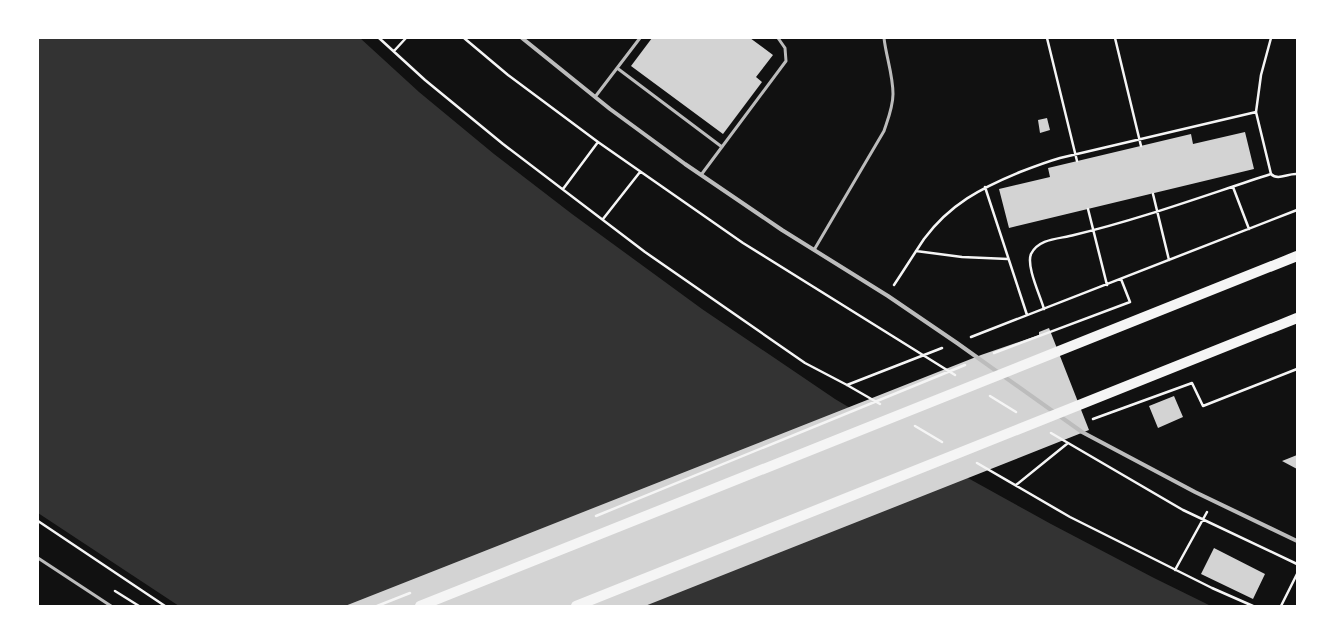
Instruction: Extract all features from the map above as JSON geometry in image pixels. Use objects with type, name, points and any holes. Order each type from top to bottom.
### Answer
[{"type":"main road","points":[[420,606],[1297,256]]},
{"type":"main road","points":[[576,606],[1297,318]]},
{"type":"street","points":[[522,38],[595,97],[701,175],[782,230],[888,296],[1082,432],[1214,502],[1297,541]]},
{"type":"lane","points":[[595,97],[640,38]]},
{"type":"lane","points":[[701,175],[786,61],[785,48],[778,38]]},
{"type":"lane","points":[[814,250],[884,131],[891,110],[893,94],[892,80],[884,38]]},
{"type":"lane","points":[[617,68],[722,147]]},
{"type":"lane","points":[[38,558],[111,606]]},
{"type":"path","points":[[379,38],[425,80],[503,144],[645,252],[805,363],[847,385],[884,407]]},
{"type":"path","points":[[394,51],[406,38]]},
{"type":"path","points":[[464,38],[508,75],[598,142],[743,243],[956,376]]},
{"type":"path","points":[[1047,38],[1077,161]]},
{"type":"path","points":[[1115,38],[1141,146]]},
{"type":"path","points":[[1270,38],[1256,112],[1271,174]]},
{"type":"path","points":[[888,296],[929,233],[964,199],[985,187],[1044,163],[1256,112]]},
{"type":"path","points":[[563,189],[598,142]]},
{"type":"path","points":[[602,219],[640,172]]},
{"type":"path","points":[[1044,309],[1030,266],[1032,253],[1038,245],[1043,242],[1094,230],[1157,212],[1271,174],[1278,177],[1297,174]]},
{"type":"path","points":[[1233,186],[1249,229]]},
{"type":"path","points":[[985,187],[1027,315]]},
{"type":"path","points":[[1153,194],[1169,260]]},
{"type":"path","points":[[1088,209],[1107,284]]},
{"type":"path","points":[[1033,313],[1297,210]]},
{"type":"path","points":[[916,251],[962,257],[1008,259]]},
{"type":"path","points":[[991,355],[1130,302],[1121,279]]},
{"type":"path","points":[[592,518],[969,363]]},
{"type":"path","points":[[1092,419],[1192,383],[1203,406],[1297,368]]},
{"type":"path","points":[[989,396],[1022,416]]},
{"type":"path","points":[[911,423],[944,443]]},
{"type":"path","points":[[1048,432],[1202,519],[1297,564]]},
{"type":"path","points":[[1016,486],[1082,432]]},
{"type":"path","points":[[971,460],[1070,518],[1212,588],[1253,606]]},
{"type":"path","points":[[1175,570],[1202,519],[1214,502]]},
{"type":"path","points":[[38,521],[165,606]]},
{"type":"path","points":[[1281,606],[1297,574]]},
{"type":"path","points":[[377,606],[414,591]]},
{"type":"shaded area","points":[[38,38],[360,38],[419,92],[494,154],[572,214],[702,309],[835,399],[957,472],[1051,524],[1211,606],[179,606],[38,513]]},
{"type":"building","points":[[652,38],[750,38],[773,55],[756,77],[762,82],[723,134],[631,66]]},
{"type":"building","points":[[1047,118],[1050,130],[1040,133],[1038,120]]},
{"type":"building","points":[[1245,132],[1254,169],[1009,228],[999,189],[1050,177],[1048,168],[1191,134],[1193,144]]},
{"type":"building","points":[[1049,328],[1089,430],[645,606],[345,606],[981,355],[1039,335],[1039,332]]},
{"type":"building","points":[[1174,396],[1183,417],[1158,428],[1149,406]]},
{"type":"building","points":[[1297,455],[1297,469],[1282,461]]},
{"type":"building","points":[[1214,548],[1265,574],[1253,599],[1201,574]]}]
